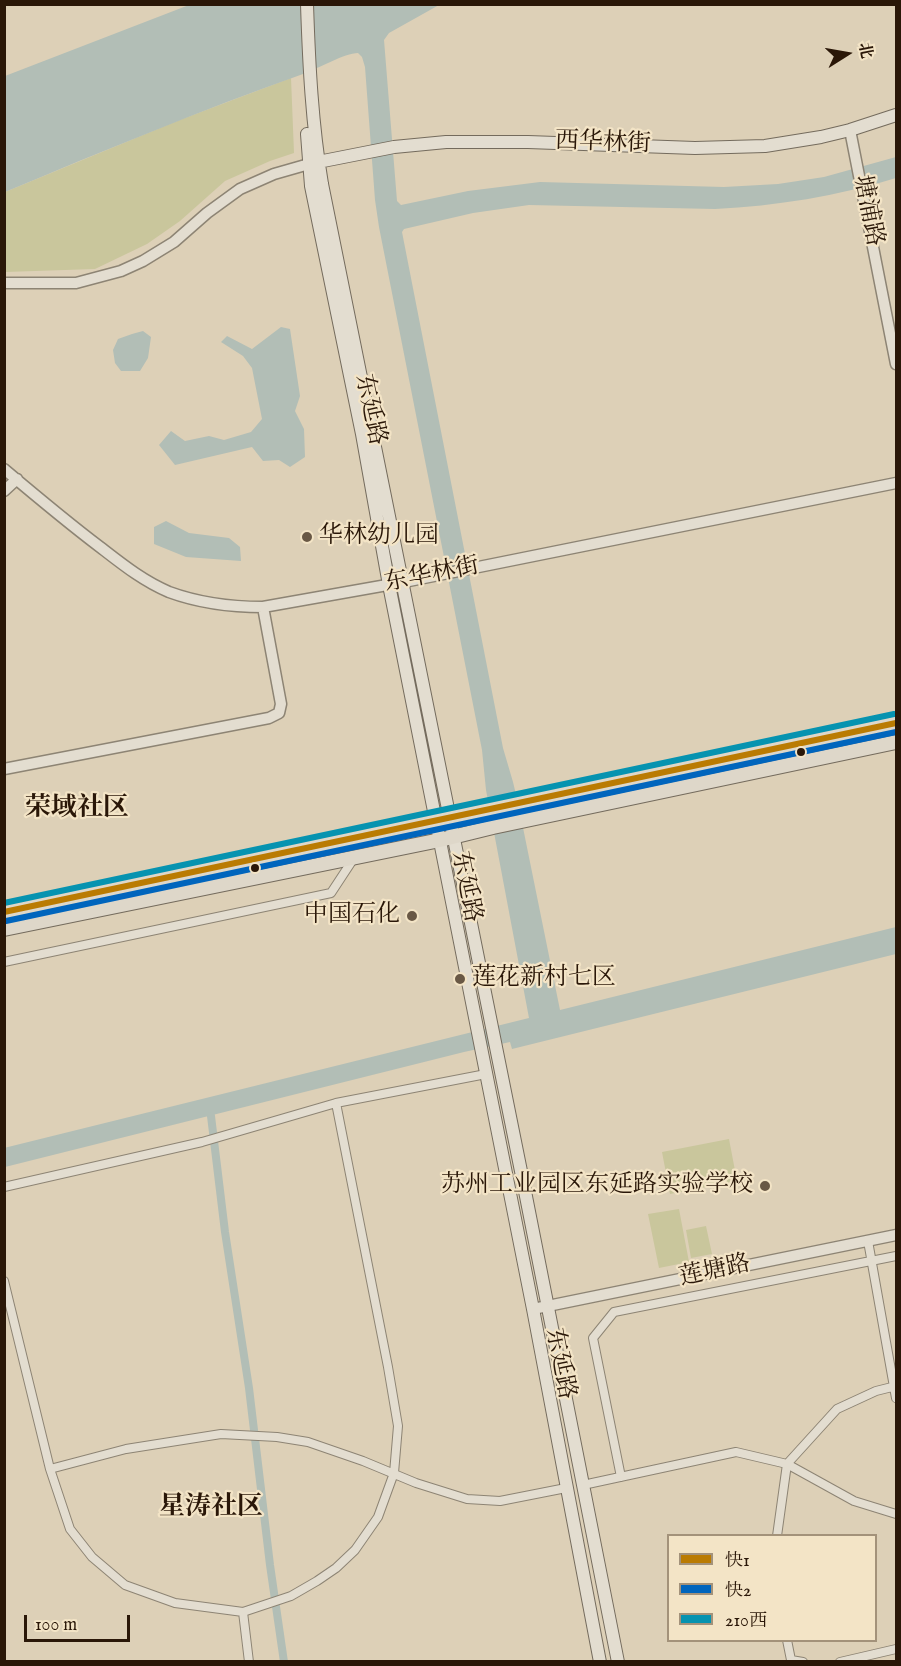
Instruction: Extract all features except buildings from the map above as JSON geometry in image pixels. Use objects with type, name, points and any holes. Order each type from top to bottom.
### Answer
[{"type":"main road","name":"东延路","points":[[299,4],[315,164],[456,836],[491,1026],[618,1662]]},
{"type":"main road","name":"东延路","points":[[306,84],[307,4]]},
{"type":"main road","name":"西华林街","points":[[851,134],[897,115]]},
{"type":"main road","name":"西华林街","points":[[315,164],[438,142],[484,141],[735,148],[765,146],[851,134],[897,123]]},
{"type":"main road","name":"东延路","points":[[315,164],[311,186],[362,434],[389,585],[533,1309],[600,1662]]},
{"type":"main road","points":[[4,912],[897,723]]},
{"type":"main road","points":[[4,929],[440,840],[897,742]]},
{"type":"street","name":"塘浦路","points":[[851,134],[897,364]]},
{"type":"street","name":"西华林街","points":[[4,283],[69,283],[121,271],[174,242],[207,213],[240,189],[274,174],[315,164]]},
{"type":"street","name":"东华林街","points":[[4,470],[132,572],[149,582],[193,599],[242,607],[263,607],[389,585],[897,483]]},
{"type":"street","points":[[4,491],[17,479]]},
{"type":"street","points":[[4,769],[269,718],[279,713],[281,704],[263,607]]},
{"type":"street","points":[[4,962],[331,893],[354,858]]},
{"type":"street","points":[[4,1187],[227,1136],[336,1103],[486,1074]]},
{"type":"street","points":[[4,1281],[50,1469],[70,1529],[92,1557],[125,1585],[175,1603],[243,1612],[291,1596],[336,1568],[355,1550],[378,1517],[394,1473],[398,1426],[336,1103]]},
{"type":"street","name":"莲塘路","points":[[533,1309],[897,1235]]},
{"type":"street","points":[[868,1241],[897,1398]]},
{"type":"street","points":[[621,1477],[594,1338],[614,1312],[897,1256]]},
{"type":"street","points":[[777,1534],[787,1464],[837,1409],[876,1391],[895,1386]]},
{"type":"street","points":[[50,1469],[126,1449],[221,1434],[277,1437],[309,1443],[466,1499],[500,1501],[566,1488]]},
{"type":"street","points":[[583,1485],[736,1452],[787,1464],[854,1501],[897,1514]]},
{"type":"street","points":[[243,1612],[249,1662]]},
{"type":"street","points":[[787,1642],[791,1660],[803,1662]]},
{"type":"street","points":[[840,1662],[897,1649]]},
{"type":"shaded area","points":[[189,5],[439,5],[389,33],[384,40],[397,201],[401,205],[468,191],[540,182],[724,187],[778,184],[824,177],[896,157],[896,178],[852,190],[784,203],[715,209],[529,205],[473,213],[404,229],[402,232],[503,748],[518,803],[560,1010],[896,927],[896,954],[512,1049],[510,1042],[464,1052],[5,1167],[4,1148],[529,1018],[486,790],[482,750],[379,227],[365,67],[362,57],[358,53],[339,58],[5,192],[5,76]]},
{"type":"shaded area","points":[[291,78],[294,153],[225,181],[180,221],[147,244],[95,269],[5,272],[5,192],[177,121]]},
{"type":"shaded area","points":[[281,327],[290,329],[300,396],[295,411],[304,429],[305,457],[290,467],[279,460],[263,461],[252,447],[175,465],[159,445],[171,431],[185,441],[209,436],[224,440],[251,432],[262,419],[252,368],[243,356],[221,342],[227,336],[252,349]]},
{"type":"shaded area","points":[[143,331],[151,337],[148,358],[140,371],[121,371],[115,363],[113,350],[118,339]]},
{"type":"shaded area","points":[[166,521],[189,533],[229,538],[240,547],[241,561],[186,557],[154,544],[154,527]]},
{"type":"shaded area","points":[[729,1139],[737,1181],[670,1194],[662,1152]]},
{"type":"shaded area","points":[[679,1209],[689,1262],[659,1268],[648,1214]]},
{"type":"shaded area","points":[[706,1226],[712,1254],[691,1258],[686,1230]]},
{"type":"waterway","points":[[211,1116],[284,1662]]},
{"type":"transit line","name":"210西","points":[[4,903],[894,714]]},
{"type":"transit line","name":"快1","points":[[4,912],[896,723]]},
{"type":"transit line","name":"快2","points":[[6,921],[896,732]]},
{"type":"place","name":"华林幼儿园","points":[[307,537]]},
{"type":"place","name":"中国石化","points":[[412,916]]},
{"type":"place","name":"莲花新村七区","points":[[460,979]]},
{"type":"place","name":"苏州工业园区东延路实验学校","points":[[765,1186]]},
{"type":"district","name":"荣域社区","points":[[77,810]]},
{"type":"district","name":"星涛社区","points":[[211,1509]]}]
